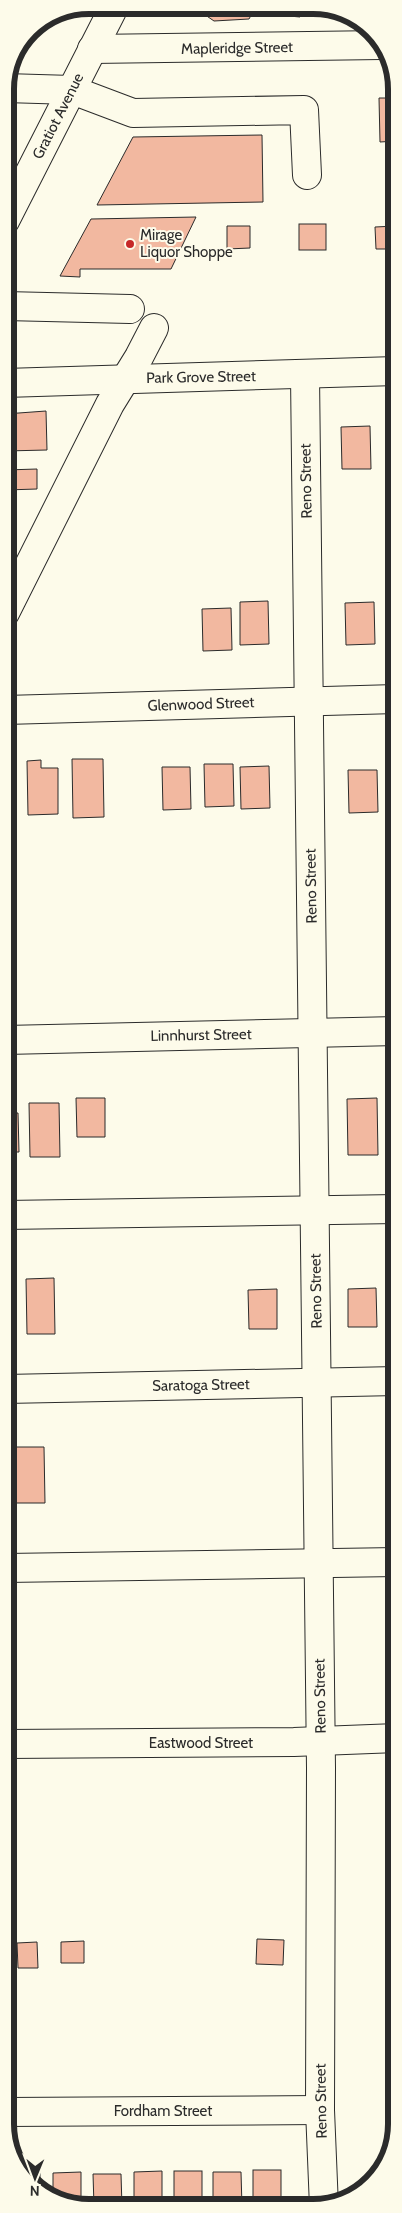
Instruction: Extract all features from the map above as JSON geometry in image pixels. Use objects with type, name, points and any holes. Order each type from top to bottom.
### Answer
[{"type":"street","name":"Gratiot Avenue","points":[[14,203],[110,14]]},
{"type":"street","name":"Mapleridge Street","points":[[92,49],[374,45]]},
{"type":"street","points":[[14,88],[72,90],[133,113],[304,110],[307,174]]},
{"type":"street","points":[[14,306],[130,309]]},
{"type":"street","points":[[14,595],[110,404],[154,328]]},
{"type":"street","name":"Park Grove Street","points":[[14,383],[388,371]]},
{"type":"street","name":"Reno Street","points":[[305,375],[318,1382],[321,1740],[320,2110],[324,2199]]},
{"type":"street","name":"Glenwood Street","points":[[14,710],[388,699]]},
{"type":"street","name":"Linnhurst Street","points":[[14,1040],[388,1031]]},
{"type":"street","points":[[14,1215],[388,1209]]},
{"type":"street","name":"Saratoga Street","points":[[14,1389],[388,1381]]},
{"type":"street","points":[[14,1568],[388,1562]]},
{"type":"street","name":"Eastwood Street","points":[[14,1744],[284,1742],[388,1738]]},
{"type":"street","name":"Fordham Street","points":[[14,2112],[320,2110]]},
{"type":"building","points":[[204,14],[252,14],[249,19],[214,21]]},
{"type":"building","points":[[267,14],[301,14],[300,17]]},
{"type":"building","points":[[379,98],[388,98],[388,142],[380,142]]},
{"type":"building","points":[[262,135],[263,202],[97,205],[133,137]]},
{"type":"building","name":"Mirage Liquor Shoppe","points":[[196,217],[171,269],[80,269],[80,277],[60,276],[91,219]]},
{"type":"building","points":[[299,224],[326,224],[326,250],[299,250]]},
{"type":"building","points":[[227,226],[250,226],[250,248],[227,249]]},
{"type":"building","points":[[388,226],[388,249],[376,249],[375,227]]},
{"type":"building","points":[[46,411],[47,450],[14,451],[14,413]]},
{"type":"building","points":[[370,426],[371,469],[342,469],[341,427]]},
{"type":"building","points":[[37,469],[37,489],[14,490],[14,470]]},
{"type":"building","points":[[268,601],[269,644],[240,645],[240,602]]},
{"type":"building","points":[[374,602],[375,644],[346,645],[345,603]]},
{"type":"building","points":[[231,608],[232,650],[203,651],[202,609]]},
{"type":"building","points":[[72,759],[103,759],[104,817],[73,818]]},
{"type":"building","points":[[41,760],[41,768],[58,768],[58,814],[28,815],[27,761]]},
{"type":"building","points":[[14,761],[15,816],[14,816]]},
{"type":"building","points":[[204,764],[233,764],[234,806],[205,807]]},
{"type":"building","points":[[269,766],[270,808],[241,809],[240,767]]},
{"type":"building","points":[[162,767],[190,767],[191,809],[163,810]]},
{"type":"building","points":[[348,770],[377,770],[378,812],[349,813]]},
{"type":"building","points":[[76,1098],[105,1098],[105,1137],[77,1137]]},
{"type":"building","points":[[377,1098],[378,1155],[348,1155],[347,1099]]},
{"type":"building","points":[[29,1103],[59,1103],[60,1157],[30,1157]]},
{"type":"building","points":[[14,1113],[18,1113],[19,1152],[14,1152]]},
{"type":"building","points":[[54,1278],[55,1334],[27,1334],[26,1279]]},
{"type":"building","points":[[14,1280],[15,1336],[14,1336]]},
{"type":"building","points":[[376,1288],[377,1327],[348,1327],[348,1289]]},
{"type":"building","points":[[277,1289],[277,1329],[249,1329],[248,1290]]},
{"type":"building","points":[[16,1447],[44,1447],[45,1503],[16,1503]]},
{"type":"building","points":[[257,1939],[284,1940],[283,1965],[256,1964]]},
{"type":"building","points":[[84,1941],[84,1963],[61,1963],[61,1942]]},
{"type":"building","points":[[37,1942],[38,1968],[18,1968],[17,1943]]},
{"type":"building","points":[[253,2170],[281,2170],[281,2199],[253,2199]]},
{"type":"building","points":[[162,2171],[162,2199],[134,2199],[134,2172]]},
{"type":"building","points":[[174,2171],[202,2171],[202,2199],[174,2199]]},
{"type":"building","points":[[31,2172],[40,2172],[40,2182]]},
{"type":"building","points":[[81,2172],[81,2198],[74,2198],[53,2190],[53,2173]]},
{"type":"building","points":[[213,2172],[241,2172],[242,2199],[213,2199]]},
{"type":"building","points":[[93,2174],[121,2174],[122,2199],[94,2199]]},
{"type":"place","name":"Mirage Liquor Shoppe","points":[[130,244]]}]
